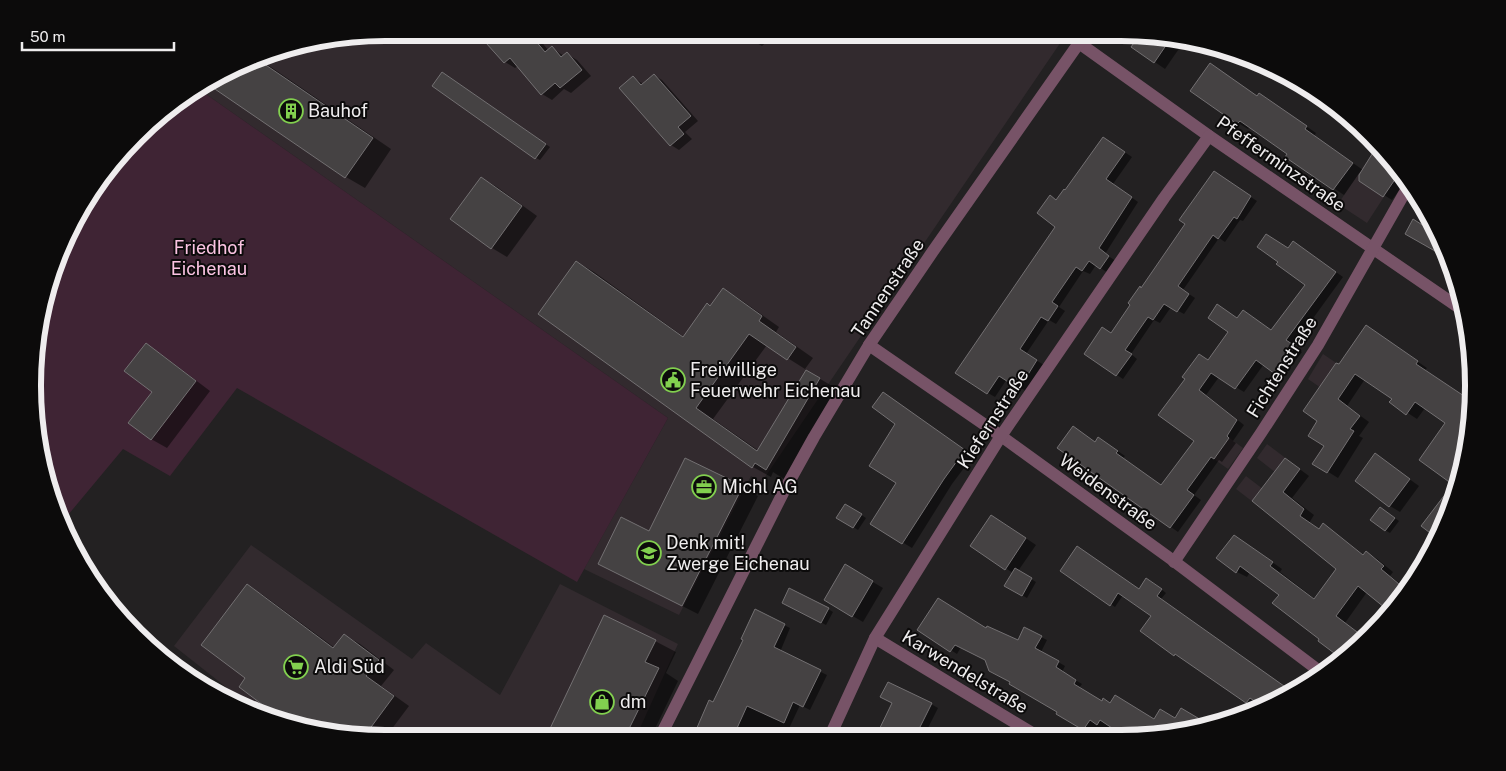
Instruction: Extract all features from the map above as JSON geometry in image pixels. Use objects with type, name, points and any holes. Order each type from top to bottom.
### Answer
[{"type":"street","name":"Tannenstraße","points":[[664,730],[784,491],[869,345],[1081,41]]},
{"type":"street","name":"Pfefferminzstraße","points":[[1087,41],[1209,136],[1455,305]]},
{"type":"street","name":"Kiefernstraße","points":[[833,730],[875,638],[1001,436],[1138,235],[1209,136]]},
{"type":"street","name":"Fichtenstraße","points":[[1174,562],[1318,345],[1405,192]]},
{"type":"street","name":"Weidenstraße","points":[[869,345],[1001,436],[1316,669]]},
{"type":"street","name":"Karwendelstraße","points":[[875,638],[1027,730]]},
{"type":"shaded area","points":[[1062,41],[761,483],[751,476],[679,615],[584,569],[668,418],[204,93],[254,67],[296,53],[341,44],[363,42]]},
{"type":"shaded area","points":[[1373,152],[1396,178],[1367,223],[1338,204]]},
{"type":"shaded area","points":[[1323,354],[1354,375],[1337,399],[1308,379]]},
{"type":"shaded area","points":[[1216,428],[1243,448],[1228,469],[1200,449]]},
{"type":"shaded area","points":[[1267,444],[1300,469],[1289,483],[1257,458]]},
{"type":"shaded area","points":[[1246,476],[1276,499],[1266,512],[1236,489]]},
{"type":"shaded area","points":[[251,545],[412,659],[426,643],[500,695],[560,584],[678,644],[639,730],[386,730],[341,727],[318,723],[296,718],[254,704],[238,696],[174,646]]},
{"type":"green space","name":"Friedhof Eichenau","points":[[204,93],[668,418],[577,582],[237,388],[170,476],[123,449],[67,516],[53,475],[44,430],[41,386],[44,341],[48,318],[67,254],[87,213],[99,194],[142,142],[176,112]]},
{"type":"building","points":[[484,41],[536,41],[545,52],[552,46],[561,57],[567,52],[582,70],[560,88],[555,83],[541,95],[510,58],[504,63]]},
{"type":"building","points":[[1135,42],[1167,44],[1154,63],[1131,47]]},
{"type":"building","points":[[1210,63],[1257,96],[1259,93],[1307,126],[1305,129],[1353,163],[1333,190],[1285,157],[1287,154],[1240,121],[1237,124],[1190,91]]},
{"type":"building","name":"Bauhof","points":[[264,64],[373,138],[345,178],[212,87]]},
{"type":"building","points":[[442,72],[546,144],[535,159],[432,86]]},
{"type":"building","points":[[654,74],[691,116],[678,127],[684,134],[670,146],[619,88],[633,76],[641,85]]},
{"type":"building","points":[[1103,137],[1125,152],[1106,179],[1132,197],[1099,248],[1109,256],[1100,269],[1089,261],[1082,271],[1076,267],[1052,302],[1058,306],[1048,321],[1041,317],[1020,349],[1037,360],[1019,389],[999,376],[987,394],[955,373],[1055,227],[1037,213],[1050,195],[1056,200],[1065,190]]},
{"type":"building","points":[[1373,152],[1396,178],[1383,197],[1359,181],[1359,175]]},
{"type":"building","points":[[1214,171],[1251,196],[1237,219],[1234,217],[1218,239],[1213,235],[1178,286],[1189,294],[1177,312],[1164,304],[1153,320],[1148,317],[1125,350],[1132,354],[1116,376],[1084,354],[1102,327],[1111,333],[1130,305],[1128,303],[1140,286],[1141,288],[1185,224],[1179,220]]},
{"type":"building","points":[[481,177],[522,206],[491,249],[450,219]]},
{"type":"building","points":[[1413,219],[1424,226],[1425,225],[1439,253],[1405,234]]},
{"type":"building","points":[[1266,234],[1288,248],[1293,241],[1336,272],[1286,340],[1295,346],[1275,374],[1256,360],[1235,389],[1211,373],[1199,390],[1237,420],[1227,436],[1229,438],[1214,459],[1211,457],[1187,490],[1194,495],[1170,528],[1057,448],[1073,426],[1095,442],[1098,437],[1118,451],[1116,453],[1161,485],[1194,441],[1158,415],[1185,379],[1182,377],[1199,354],[1208,360],[1228,332],[1208,318],[1217,304],[1237,318],[1243,310],[1271,330],[1305,285],[1276,264],[1278,262],[1257,247]]},
{"type":"building","name":"Freiwillige Feuerwehr Eichenau","points":[[576,261],[683,337],[707,303],[710,306],[723,288],[762,316],[759,321],[796,347],[787,360],[749,334],[696,408],[757,451],[806,370],[820,378],[766,470],[755,463],[752,468],[538,314]]},
{"type":"building","points":[[1366,325],[1418,361],[1416,364],[1465,396],[1462,430],[1450,483],[1419,460],[1445,423],[1415,402],[1406,415],[1389,402],[1392,399],[1355,374],[1338,399],[1360,416],[1350,429],[1354,431],[1327,473],[1312,464],[1324,446],[1308,436],[1317,421],[1303,411],[1336,363],[1339,364]]},
{"type":"building","points":[[146,343],[196,381],[151,440],[128,423],[152,392],[124,371]]},
{"type":"building","points":[[883,392],[965,450],[902,544],[870,524],[896,483],[869,466],[895,424],[872,407]]},
{"type":"building","points":[[1375,453],[1410,479],[1389,507],[1355,481]]},
{"type":"building","points":[[685,458],[743,486],[682,606],[598,564],[621,517],[649,531]]},
{"type":"building","points":[[1285,458],[1300,469],[1283,492],[1304,509],[1300,516],[1319,529],[1323,523],[1363,555],[1366,551],[1384,566],[1381,569],[1401,586],[1384,607],[1358,586],[1336,616],[1359,633],[1336,654],[1272,603],[1279,595],[1240,566],[1236,573],[1216,558],[1234,535],[1273,562],[1270,566],[1314,599],[1336,569],[1252,501]]},
{"type":"building","points":[[1448,491],[1431,534],[1421,526]]},
{"type":"building","points":[[845,504],[862,514],[853,528],[836,518]]},
{"type":"building","points":[[1380,507],[1395,518],[1385,531],[1370,520]]},
{"type":"building","points":[[991,515],[1026,538],[1005,570],[970,546]]},
{"type":"building","points":[[1077,546],[1139,589],[1146,578],[1162,589],[1157,596],[1286,687],[1256,702],[1250,698],[1246,703],[1175,654],[1174,656],[1140,631],[1151,616],[1118,593],[1110,606],[1060,571]]},
{"type":"building","points":[[845,564],[873,581],[852,617],[824,600]]},
{"type":"building","points":[[1015,568],[1032,578],[1022,596],[1004,586]]},
{"type":"building","points":[[247,584],[333,648],[344,634],[379,660],[366,676],[394,696],[369,729],[341,727],[296,718],[267,708],[239,687],[245,678],[201,645]]},
{"type":"building","points":[[789,588],[829,608],[821,623],[782,603]]},
{"type":"building","points":[[938,598],[986,628],[987,626],[1018,640],[1024,627],[1042,636],[1035,648],[1059,661],[1056,667],[1076,680],[1074,684],[1102,701],[1103,698],[1110,703],[1115,695],[1154,719],[1160,709],[1175,718],[1181,708],[1201,720],[1165,727],[1120,730],[1115,730],[1100,720],[1097,725],[1090,720],[1083,730],[1056,714],[1057,712],[1009,684],[1010,682],[989,671],[985,660],[955,645],[950,652],[917,630]]},
{"type":"building","points":[[755,609],[785,624],[774,647],[821,670],[803,707],[793,702],[784,723],[747,706],[736,730],[696,730],[709,700],[713,702],[743,640],[741,639]]},
{"type":"building","name":"dm","points":[[604,615],[656,640],[645,662],[659,668],[628,730],[549,730]]},
{"type":"building","points":[[888,682],[932,703],[918,730],[905,730],[901,728],[900,730],[879,730],[892,703],[880,697]]},
{"type":"place","name":"Bauhof","points":[[291,111]]},
{"type":"place","name":"Freiwillige Feuerwehr Eichenau","points":[[673,380]]},
{"type":"place","name":"Michl AG","points":[[704,487]]},
{"type":"place","name":"Denk mit! Zwerge Eichenau","points":[[649,553]]},
{"type":"place","name":"Aldi Süd","points":[[296,667]]},
{"type":"place","name":"dm","points":[[602,702]]}]
